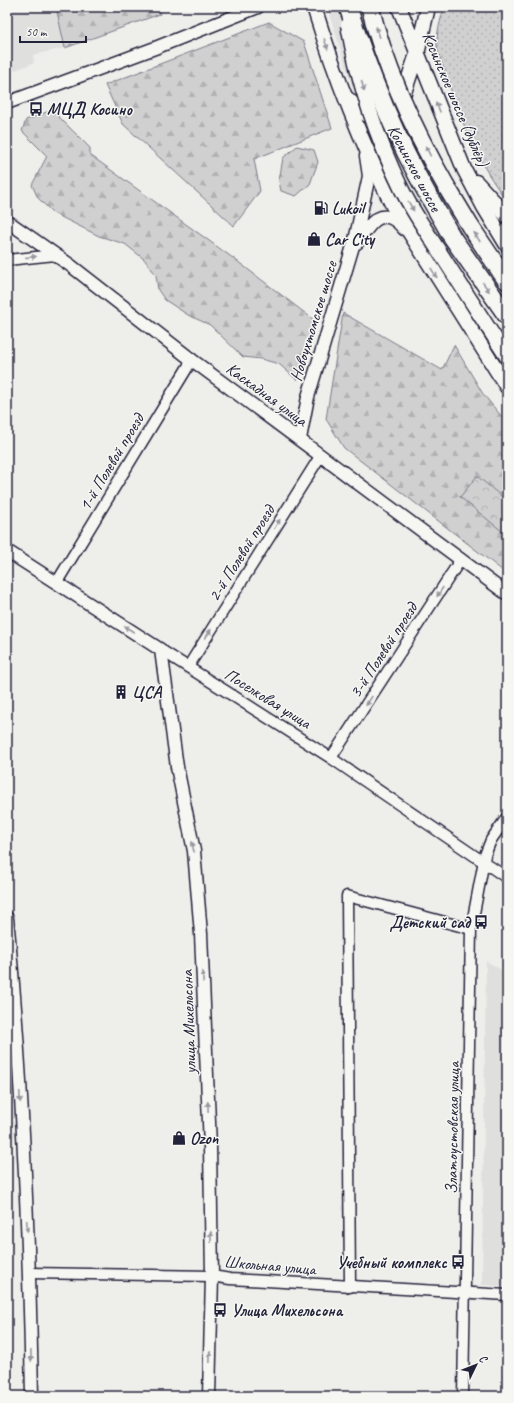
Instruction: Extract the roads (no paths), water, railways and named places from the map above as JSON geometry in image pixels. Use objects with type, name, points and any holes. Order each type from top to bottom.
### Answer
[{"type":"highway","name":"Косинское шоссе","points":[[348,7],[364,56],[392,126],[452,237],[507,316]]},
{"type":"highway","name":"Косинское шоссе","points":[[370,7],[390,68],[406,105],[446,186],[470,226],[507,281]]},
{"type":"main road","points":[[314,7],[345,96],[363,142],[390,199],[413,240],[507,387]]},
{"type":"main road","points":[[344,7],[352,50],[377,129],[402,190],[507,357]]},
{"type":"main road","name":"Косинское шоссе (дублёр)","points":[[399,7],[416,54],[463,167],[484,207],[507,245]]},
{"type":"main road","points":[[345,96],[358,110],[374,119],[387,117],[400,104],[416,54],[428,7]]},
{"type":"main road","points":[[463,167],[507,216]]},
{"type":"street","points":[[7,103],[155,48],[258,7]]},
{"type":"street","name":"Новоухтомское шоссе","points":[[300,439],[308,397],[352,250],[369,176],[363,142]]},
{"type":"street","points":[[352,250],[372,222],[380,217],[390,218],[396,221],[413,240]]},
{"type":"street","name":"Каскадная улица","points":[[7,221],[55,255],[192,360],[507,594]]},
{"type":"street","points":[[7,260],[55,255]]},
{"type":"street","name":"1-й Полевой проезд","points":[[57,582],[192,360]]},
{"type":"street","name":"2-й Полевой проезд","points":[[188,667],[321,455]]},
{"type":"street","name":"Поселковая улица","points":[[7,551],[332,758],[507,878]]},
{"type":"street","name":"3-й Полевой проезд","points":[[332,758],[461,559]]},
{"type":"street","name":"улица Михельсона","points":[[161,650],[177,767],[194,851],[201,934],[210,1146],[212,1276],[209,1396]]},
{"type":"street","name":"Златоустовская улица","points":[[463,1396],[466,1293],[471,929],[483,862],[491,840],[507,817]]},
{"type":"street","points":[[350,1287],[348,1122],[350,1042],[347,896],[471,929]]},
{"type":"street","points":[[7,918],[14,987],[29,1274],[32,1396]]},
{"type":"street","name":"Школьная улица","points":[[29,1274],[212,1276],[230,1279],[350,1287],[507,1295]]},
{"type":"place","name":"МЦД Косино","points":[[36,109]]},
{"type":"place","name":"Lukoil","points":[[321,208]]},
{"type":"place","name":"Car City","points":[[314,239]]},
{"type":"place","name":"ЦСА","points":[[121,692]]},
{"type":"place","name":"Детский сад","points":[[481,922]]},
{"type":"place","name":"Ozon","points":[[179,1138]]},
{"type":"place","name":"Учебный комплекс","points":[[458,1262]]},
{"type":"place","name":"Улица Михельсона","points":[[220,1310]]}]
